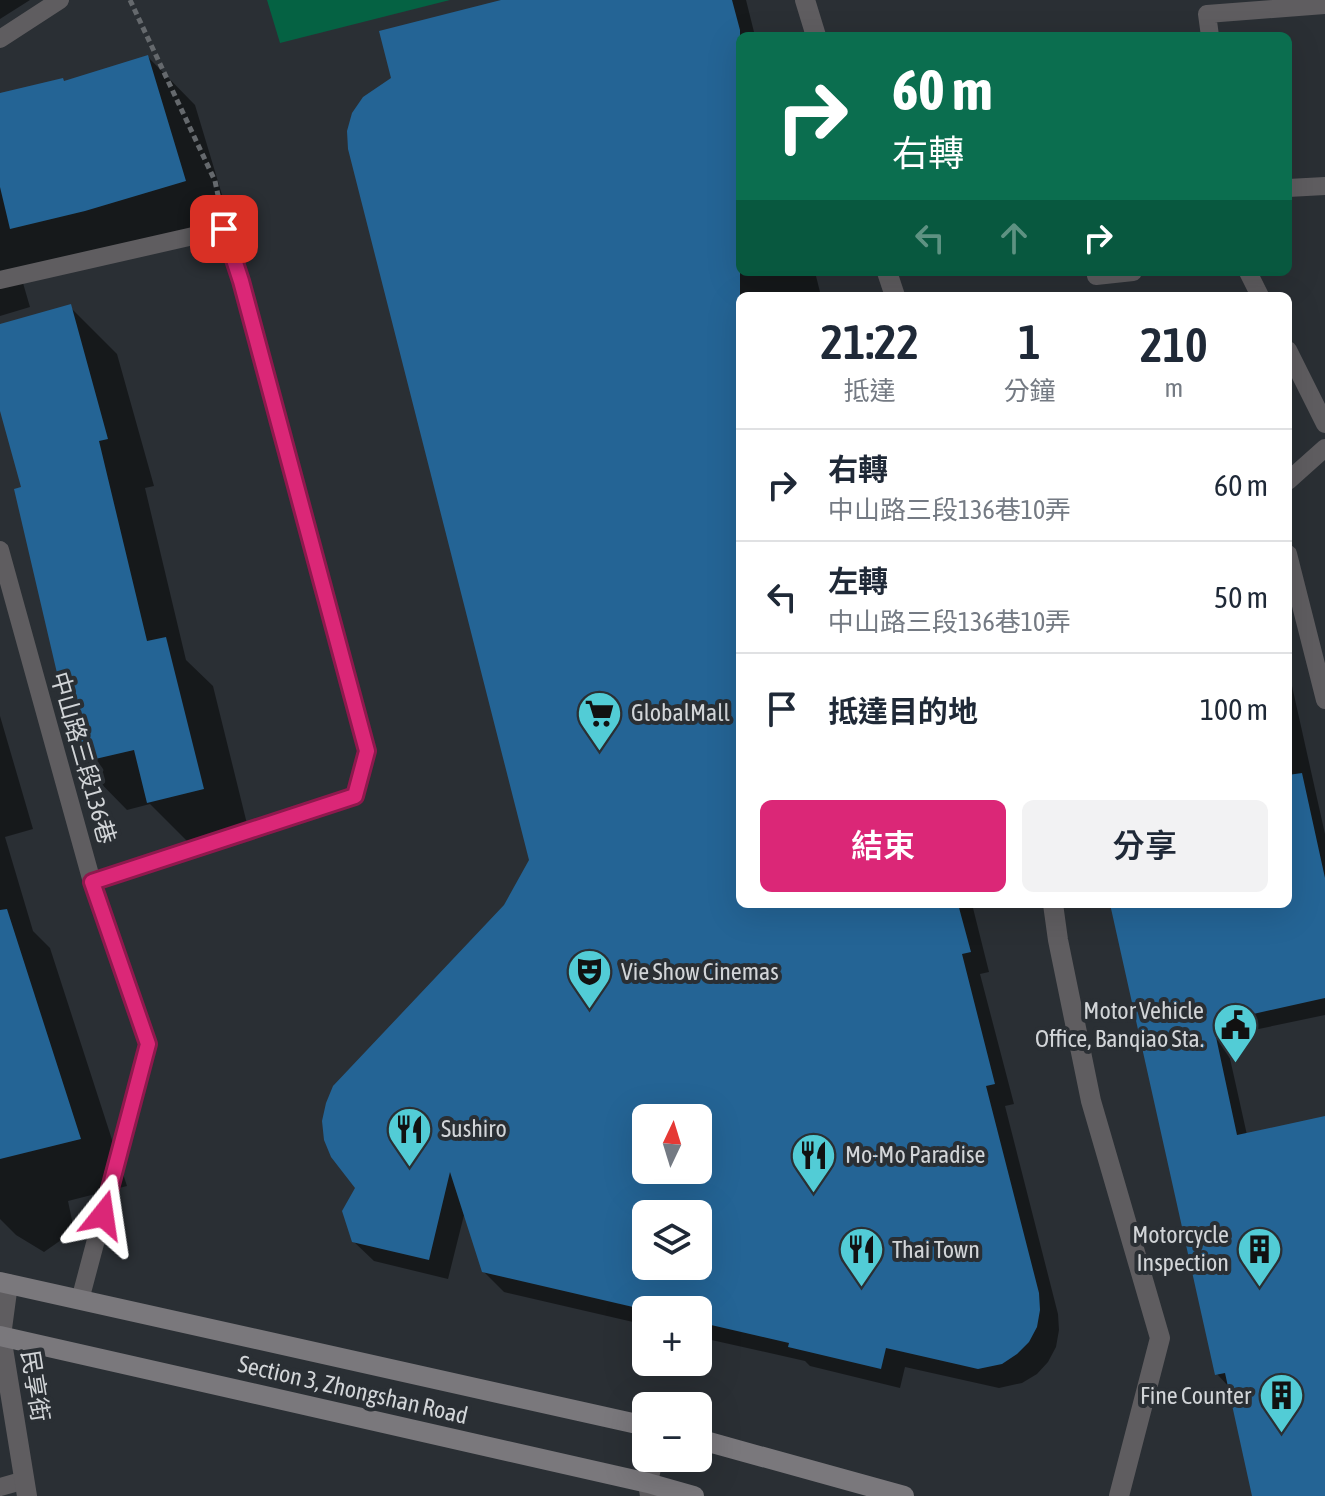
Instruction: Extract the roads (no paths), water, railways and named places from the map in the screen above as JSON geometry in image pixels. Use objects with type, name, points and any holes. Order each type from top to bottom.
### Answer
[{"type":"main road","name":"Section 3, Zhongshan Road","points":[[4,1283],[632,1423]]},
{"type":"main road","name":"Section 3, Zhongshan Road","points":[[0,1336],[649,1490],[694,1496]]},
{"type":"main road","points":[[712,1443],[904,1496]]},
{"type":"street","points":[[805,0],[815,32]]},
{"type":"street","points":[[1054,908],[1091,1101],[1160,1338],[1119,1496]]},
{"type":"street","name":"民享街","points":[[4,1283],[0,1336],[26,1488]]},
{"type":"lane","points":[[0,39],[60,0]]},
{"type":"lane","points":[[1209,32],[1207,14],[1325,5]]},
{"type":"lane","points":[[1292,188],[1325,186]]},
{"type":"lane","points":[[0,280],[224,229],[245,296],[367,751],[355,796],[92,882]]},
{"type":"lane","points":[[1292,358],[1325,424]]},
{"type":"lane","points":[[1292,477],[1325,448]]},
{"type":"lane","name":"中山路三段136巷","points":[[0,550],[92,882],[148,1044],[80,1300]]},
{"type":"lane","points":[[1292,570],[1325,700]]},
{"type":"lane","points":[[0,1487],[26,1488]]},
{"type":"place","name":"GlobalMall","points":[[600,752]]},
{"type":"place","name":"Vie Show Cinemas","points":[[590,1011]]},
{"type":"place","name":"Motor Vehicle Office, Banqiao Sta.","points":[[1235,1064]]},
{"type":"place","name":"Sushiro","points":[[410,1168]]},
{"type":"place","name":"Mo-Mo Paradise","points":[[814,1194]]},
{"type":"place","name":"Motorcycle Inspection","points":[[1260,1288]]},
{"type":"place","name":"Thai Town","points":[[861,1289]]},
{"type":"place","name":"Fine Counter","points":[[1282,1435]]}]
